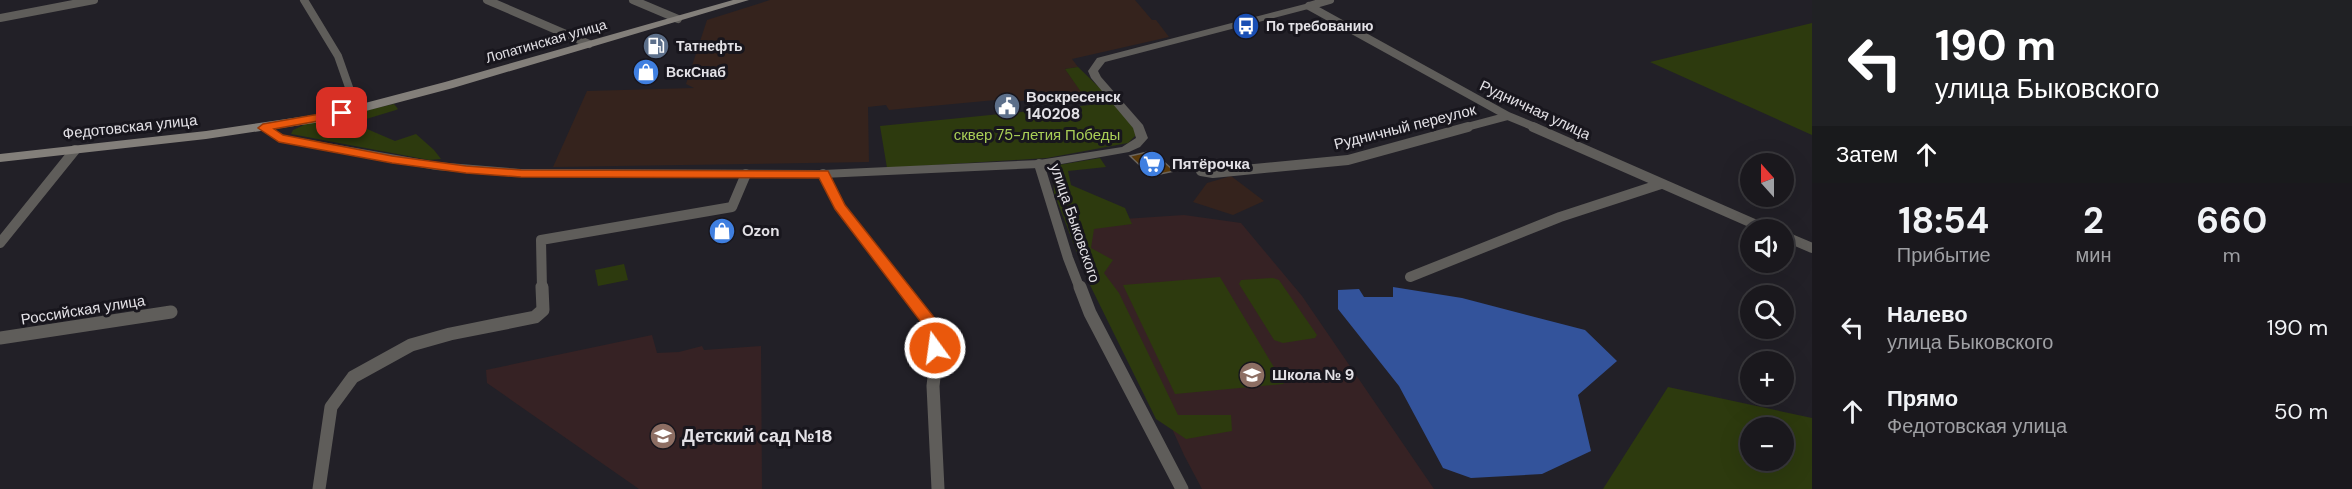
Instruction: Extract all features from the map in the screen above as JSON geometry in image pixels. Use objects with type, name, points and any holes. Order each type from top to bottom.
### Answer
[{"type":"main road","name":"Лопатинская улица","points":[[357,110],[744,0]]},
{"type":"main road","name":"Федотовская улица","points":[[0,158],[263,128],[357,110]]},
{"type":"street","points":[[0,18],[94,0]]},
{"type":"street","points":[[304,0],[338,56],[357,110]]},
{"type":"street","points":[[487,0],[589,44]]},
{"type":"street","points":[[633,0],[678,19]]},
{"type":"street","name":"Рудничная улица","points":[[1298,0],[1508,116],[1742,219]]},
{"type":"street","points":[[1039,164],[1122,150],[1133,147],[1142,138],[1139,127],[1096,78],[1093,71],[1101,60],[1330,0]]},
{"type":"street","name":"Рудничный переулок","points":[[1201,171],[1213,173],[1348,160],[1508,116]]},
{"type":"street","points":[[263,128],[279,138],[466,170],[521,173],[746,174],[732,207],[541,240],[543,310],[535,317],[450,334],[411,345],[353,377],[331,407],[319,489]]},
{"type":"street","points":[[0,243],[75,150]]},
{"type":"street","name":"улица Быковского","points":[[746,174],[823,174],[1039,164],[1068,258],[1090,313],[1182,489]]},
{"type":"street","points":[[823,174],[839,206],[932,325],[936,360],[933,386],[938,489]]},
{"type":"street","points":[[1410,277],[1560,217],[1661,184]]},
{"type":"street","points":[[1794,240],[1812,248]]},
{"type":"street","name":"Российская улица","points":[[0,338],[171,312]]},
{"type":"shaded area","points":[[770,0],[1135,0],[1152,20],[1156,20],[1169,37],[1072,59],[1078,67],[1065,69],[1088,101],[1045,104],[1042,99],[1008,102],[1006,99],[889,110],[886,105],[868,107],[869,162],[553,167],[587,91],[694,88],[686,84],[707,20]]},
{"type":"shaded area","points":[[1231,176],[1264,201],[1233,215],[1193,202],[1207,183]]},
{"type":"shaded area","name":"Школа № 9","points":[[1184,215],[1241,223],[1302,296],[1434,489],[1202,489],[1184,455],[1078,222]]},
{"type":"shaded area","name":"Детский сад №18","points":[[652,335],[657,353],[679,352],[702,346],[704,350],[761,346],[762,489],[639,489],[487,383],[486,370]]},
{"type":"green space","points":[[1812,23],[1812,135],[1650,62]]},
{"type":"green space","name":"сквер 75-летия Победы","points":[[1078,67],[1109,97],[1139,132],[1128,143],[1047,158],[887,168],[880,126],[1090,105],[1065,69]]},
{"type":"green space","points":[[394,104],[398,109],[353,123],[395,141],[416,134],[441,159],[429,160],[291,134],[293,130],[306,124]]},
{"type":"green space","points":[[1100,158],[1106,167],[1068,171],[1071,185],[1125,208],[1132,224],[1094,229],[1091,248],[1113,260],[1104,273],[1119,293],[1178,415],[1231,415],[1232,431],[1186,439],[1156,419],[1088,281],[1054,193],[1053,166]]},
{"type":"green space","points":[[624,264],[628,280],[598,286],[595,270]]},
{"type":"green space","points":[[1220,277],[1284,384],[1175,394],[1123,285]]},
{"type":"green space","points":[[1273,278],[1279,280],[1317,335],[1315,338],[1283,343],[1274,340],[1239,284],[1241,280]]},
{"type":"green space","points":[[1668,387],[1740,402],[1740,405],[1752,405],[1812,418],[1812,489],[1603,489]]},
{"type":"water","points":[[1393,287],[1462,298],[1585,330],[1617,361],[1578,395],[1591,451],[1542,474],[1471,478],[1443,468],[1399,386],[1338,309],[1338,290],[1359,289],[1364,297],[1393,297]]},
{"type":"building","name":"Пятёрочка","points":[[1152,151],[1174,171],[1151,176],[1130,156]]},
{"type":"place","name":"По требованию","points":[[1246,26]]},
{"type":"place","name":"Татнефть","points":[[656,46]]},
{"type":"place","name":"ВскСнаб","points":[[646,72]]},
{"type":"place","name":"Воскресенск 140208","points":[[1007,106]]},
{"type":"place","name":"Пятёрочка","points":[[1152,164]]},
{"type":"place","name":"Ozon","points":[[722,231]]},
{"type":"place","name":"Школа № 9","points":[[1252,375]]},
{"type":"place","name":"Детский сад №18","points":[[663,436]]},
{"type":"route","points":[[342,113],[263,128],[269,134],[279,138],[466,170],[521,173],[823,174],[839,206],[932,325],[935,348]]}]
